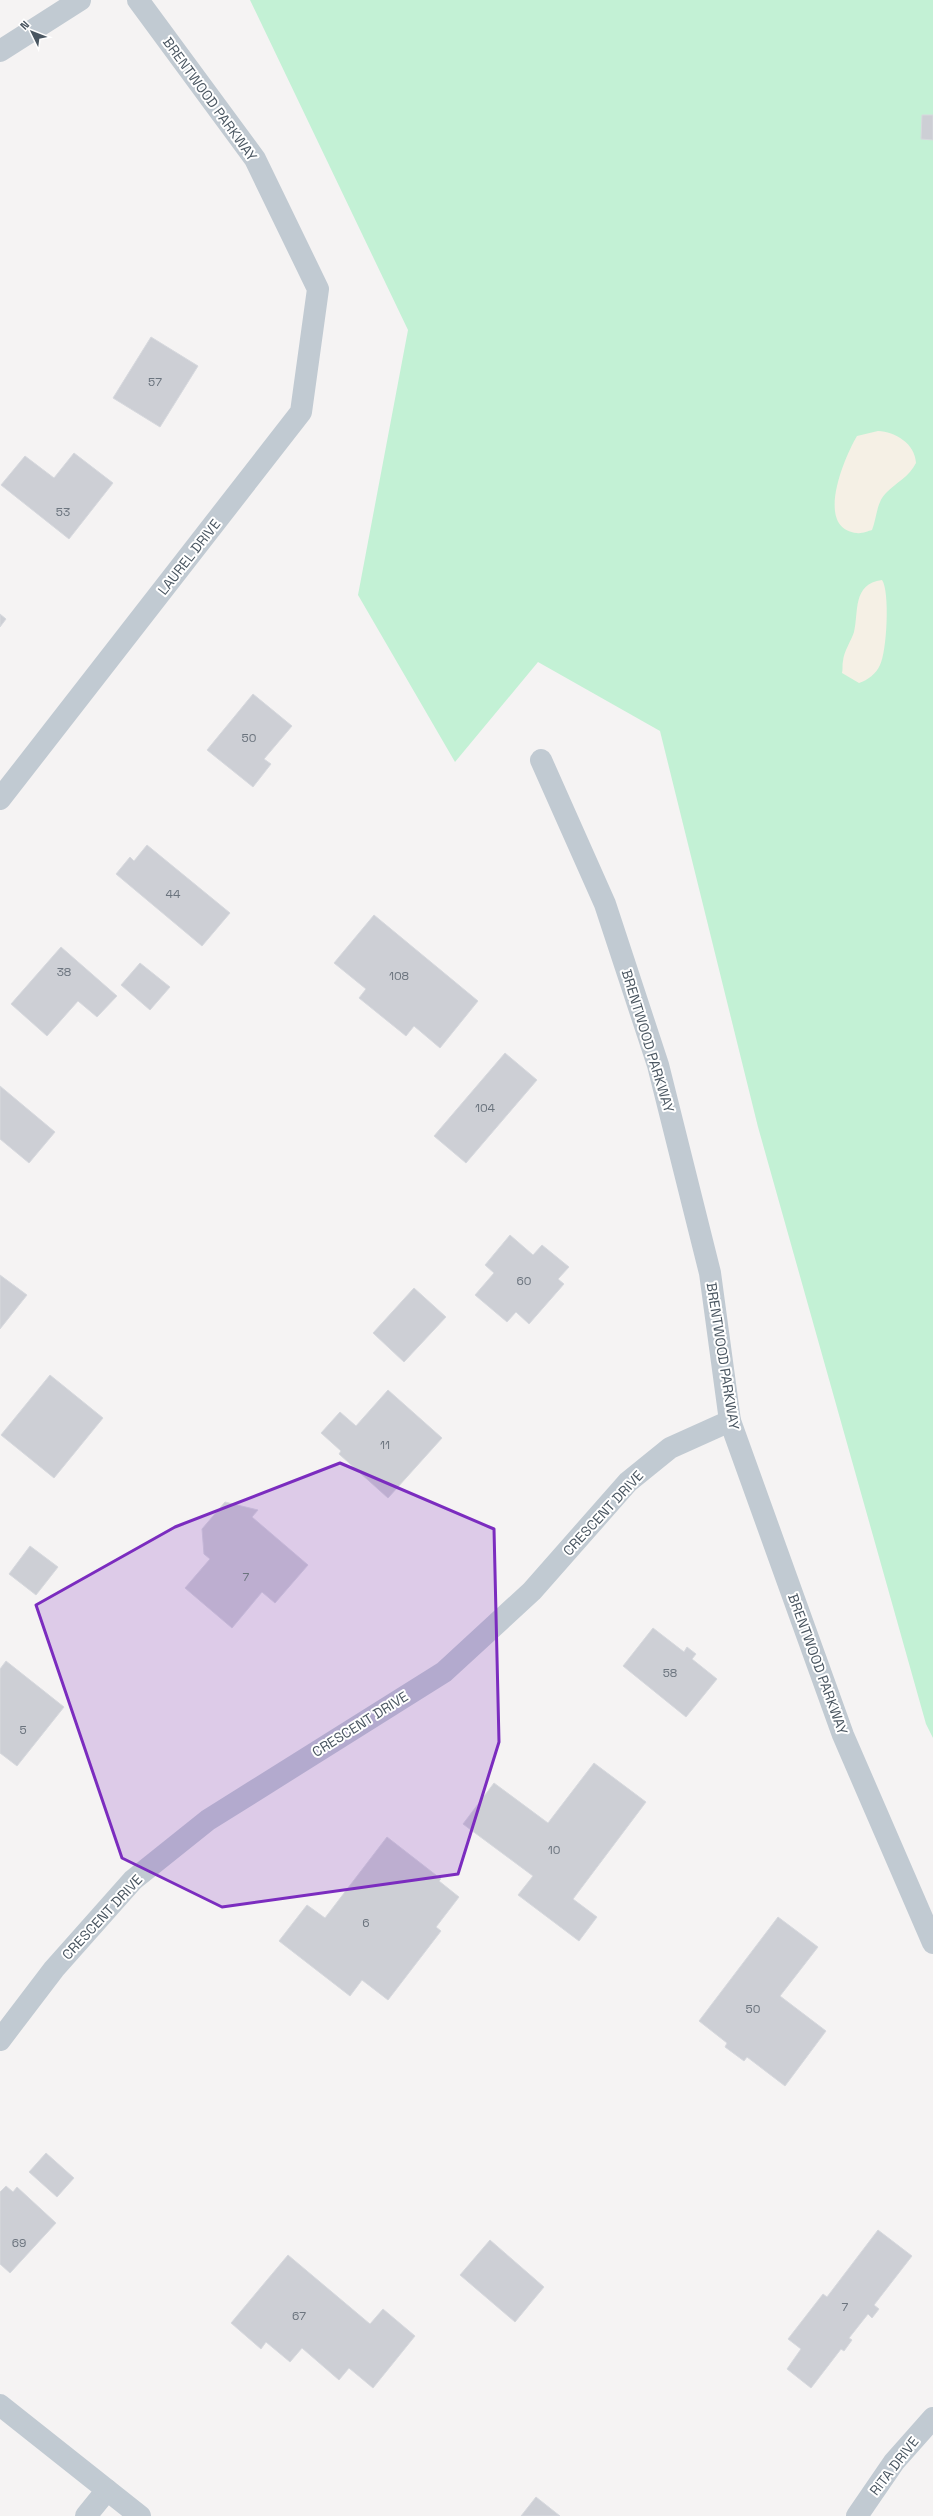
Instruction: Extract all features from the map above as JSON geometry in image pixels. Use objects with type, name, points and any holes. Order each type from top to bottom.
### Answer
[{"type":"street","points":[[0,51],[80,0]]},
{"type":"street","name":"BRENTWOOD PARKWAY","points":[[138,0],[255,159],[318,289]]},
{"type":"street","name":"LAUREL DRIVE","points":[[0,799],[301,412],[318,289]]},
{"type":"street","name":"BRENTWOOD PARKWAY","points":[[541,760],[605,904],[658,1065],[710,1273],[730,1421],[843,1735],[933,1943]]},
{"type":"street","name":"CRESCENT DRIVE","points":[[0,2040],[54,1969],[133,1880],[208,1820],[444,1672],[532,1591],[628,1482],[670,1448],[730,1421]]},
{"type":"street","points":[[0,2405],[140,2516]]},
{"type":"street","name":"RITA DRIVE","points":[[857,2516],[894,2462],[933,2418]]},
{"type":"street","points":[[86,2516],[107,2490]]},
{"type":"highlighted area","points":[[340,1463],[494,1529],[499,1742],[458,1874],[222,1907],[122,1858],[36,1605],[175,1527]]},
{"type":"green space","points":[[250,0],[933,0],[933,1738],[926,1724],[758,1127],[660,731],[538,662],[455,762],[358,595],[408,330]]},
{"type":"sand","points":[[878,431],[897,436],[908,444],[915,456],[916,463],[906,476],[883,496],[872,530],[857,533],[844,529],[837,519],[835,506],[836,491],[845,460],[857,436]]},
{"type":"sand","points":[[882,580],[886,596],[887,622],[882,658],[880,665],[874,674],[859,683],[842,673],[844,657],[854,632],[857,608],[861,593],[872,583]]},
{"type":"building","points":[[922,115],[933,115],[933,140],[921,139]]},
{"type":"building","points":[[151,337],[198,366],[160,427],[113,398]]},
{"type":"building","points":[[74,453],[113,483],[69,539],[1,485],[25,456],[54,478]]},
{"type":"building","points":[[0,614],[6,619],[0,627]]},
{"type":"building","points":[[253,694],[292,726],[264,759],[271,764],[253,787],[207,750]]},
{"type":"building","points":[[147,845],[230,913],[202,946],[116,874],[130,857],[134,861]]},
{"type":"building","points":[[374,915],[478,1001],[440,1048],[414,1026],[406,1036],[359,998],[366,989],[334,963]]},
{"type":"building","points":[[61,947],[117,996],[97,1017],[78,1001],[47,1036],[11,1004]]},
{"type":"building","points":[[140,963],[170,987],[150,1010],[121,985]]},
{"type":"building","points":[[505,1053],[537,1080],[466,1163],[434,1136]]},
{"type":"building","points":[[0,1086],[55,1132],[29,1163],[0,1139]]},
{"type":"building","points":[[510,1235],[533,1255],[542,1245],[569,1267],[558,1279],[564,1284],[529,1324],[516,1312],[507,1322],[475,1295],[494,1273],[485,1265]]},
{"type":"building","points":[[0,1275],[27,1295],[0,1329]]},
{"type":"building","points":[[414,1288],[446,1317],[404,1362],[373,1333]]},
{"type":"building","points":[[50,1375],[103,1418],[54,1478],[1,1435]]},
{"type":"building","points":[[388,1390],[442,1438],[388,1498],[339,1454],[341,1451],[321,1433],[340,1412],[356,1426]]},
{"type":"building","points":[[225,1502],[258,1510],[252,1517],[308,1565],[275,1603],[262,1592],[232,1628],[185,1588],[210,1559],[204,1554],[202,1529]]},
{"type":"building","points":[[30,1546],[58,1567],[36,1595],[9,1574]]},
{"type":"building","points":[[653,1628],[684,1652],[687,1647],[696,1654],[692,1659],[717,1679],[686,1717],[623,1666]]},
{"type":"building","points":[[6,1661],[64,1707],[17,1766],[0,1753],[0,1669]]},
{"type":"building","points":[[594,1763],[646,1802],[573,1899],[597,1917],[579,1941],[518,1895],[533,1876],[463,1824],[494,1783],[548,1823]]},
{"type":"building","points":[[387,1837],[441,1879],[439,1881],[459,1897],[436,1927],[441,1931],[388,2000],[362,1980],[350,1996],[279,1941],[307,1905],[325,1918]]},
{"type":"building","points":[[778,1917],[818,1947],[780,1996],[826,2031],[785,2086],[747,2057],[744,2061],[725,2047],[727,2043],[699,2021]]},
{"type":"building","points":[[46,2153],[74,2178],[57,2197],[29,2172]]},
{"type":"building","points":[[6,2186],[13,2192],[17,2187],[56,2223],[10,2273],[0,2264],[0,2192]]},
{"type":"building","points":[[878,2230],[912,2256],[874,2305],[879,2309],[872,2318],[868,2314],[849,2338],[852,2340],[844,2351],[841,2349],[811,2388],[787,2369],[801,2349],[788,2339],[823,2294],[827,2297]]},
{"type":"building","points":[[490,2240],[544,2287],[515,2322],[460,2275]]},
{"type":"building","points":[[288,2255],[370,2324],[383,2309],[415,2336],[373,2388],[349,2368],[339,2380],[302,2348],[290,2362],[266,2342],[261,2349],[231,2323]]},
{"type":"building","points":[[536,2497],[560,2516],[521,2516]]}]
